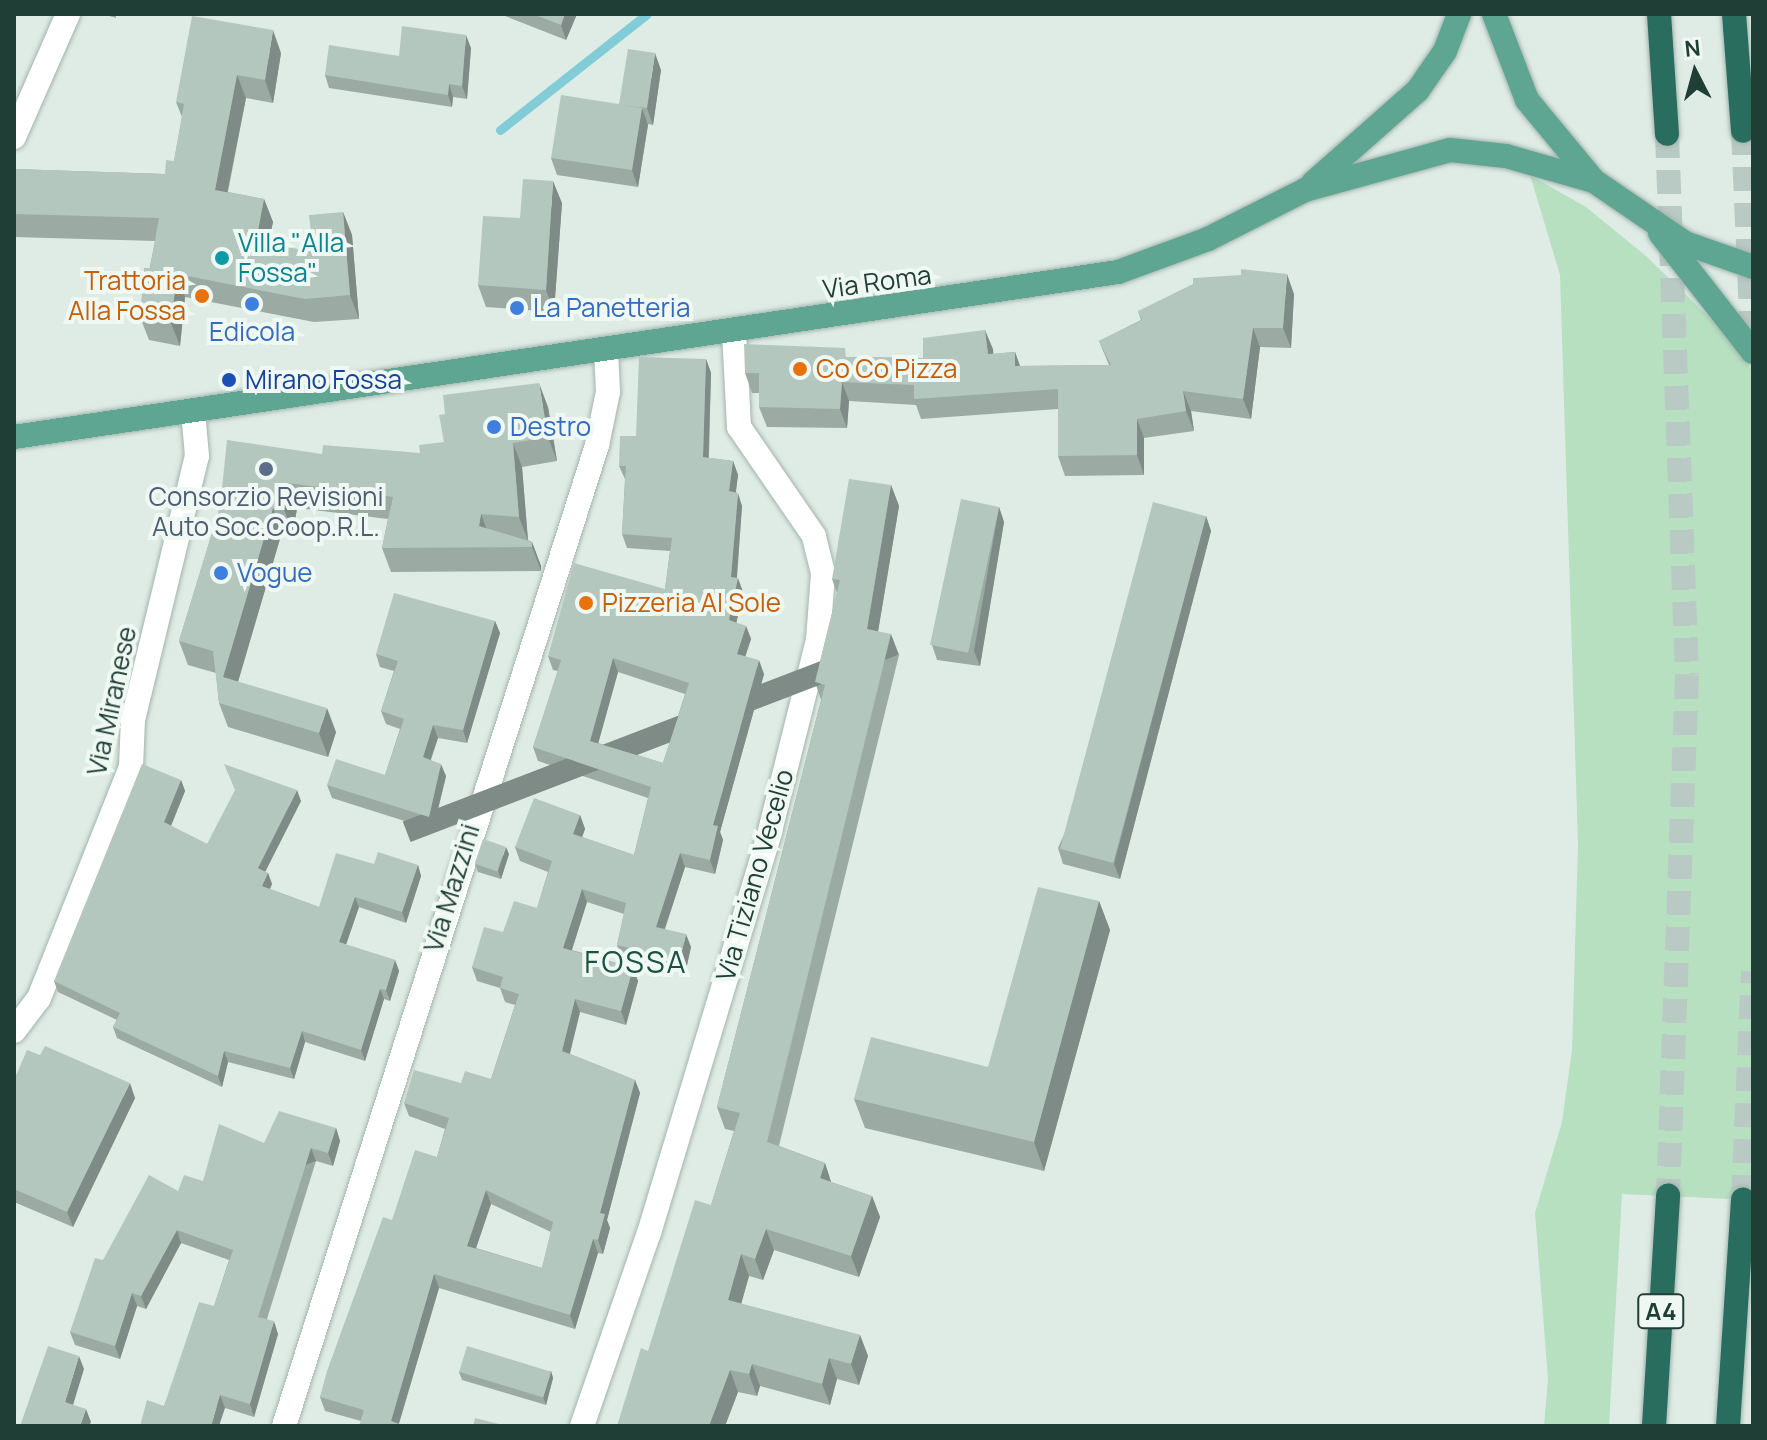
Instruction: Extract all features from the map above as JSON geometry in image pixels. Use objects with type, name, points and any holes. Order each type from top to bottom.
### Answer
[{"type":"highway","points":[[1659,14],[1667,134]]},
{"type":"highway","points":[[1734,14],[1743,131]]},
{"type":"highway","name":"A4","points":[[1654,1426],[1668,1195]]},
{"type":"highway","points":[[1728,1426],[1743,1199]]},
{"type":"main road","points":[[1305,190],[1418,90],[1445,51],[1459,14]]},
{"type":"main road","points":[[1494,14],[1527,100],[1594,181],[1653,225],[1704,252],[1753,267]]},
{"type":"main road","points":[[1305,190],[1450,150],[1506,156],[1594,181]]},
{"type":"main road","name":"Via Roma","points":[[193,411],[1118,272],[1208,239],[1305,190]]},
{"type":"main road","points":[[1653,225],[1753,352]]},
{"type":"main road","points":[[14,437],[193,411]]},
{"type":"street","points":[[14,137],[68,14]]},
{"type":"street","name":"Via Tiziano Vecelio","points":[[582,1426],[649,1233],[756,876],[818,640],[823,573],[814,536],[739,427],[734,330]]},
{"type":"street","name":"Via Mazzini","points":[[284,1426],[597,445],[608,392],[606,350]]},
{"type":"street","name":"Via Miranese","points":[[14,1031],[39,998],[131,767],[133,720],[197,456],[193,411]]},
{"type":"green space","points":[[1530,175],[1586,207],[1646,256],[1715,323],[1753,371],[1753,1200],[1622,1194],[1609,1426],[1544,1426],[1548,1379],[1535,1213],[1562,1122],[1572,1050],[1578,844],[1560,275]]},
{"type":"building","points":[[533,14],[565,14],[561,25]]},
{"type":"building","points":[[192,16],[273,30],[265,80],[237,75],[215,190],[264,199],[256,241],[313,252],[309,215],[343,212],[350,295],[305,299],[177,274],[171,323],[140,317],[144,268],[150,268],[159,218],[14,214],[14,169],[165,174],[166,160],[174,161],[184,104],[176,102]]},
{"type":"building","points":[[402,26],[466,35],[462,86],[449,84],[448,95],[325,75],[329,45],[399,56]]},
{"type":"building","points":[[628,49],[655,53],[647,108],[622,105],[642,108],[632,170],[551,158],[561,95],[619,104]]},
{"type":"building","points":[[523,179],[553,181],[546,290],[478,285],[483,216],[520,218]]},
{"type":"building","points":[[1241,269],[1287,274],[1283,328],[1253,328],[1243,399],[1183,391],[1186,411],[1137,419],[1137,455],[1058,456],[1058,389],[914,399],[914,385],[842,382],[840,409],[759,407],[759,373],[745,373],[744,344],[845,348],[846,357],[923,358],[923,338],[985,330],[988,354],[1015,352],[1015,366],[1111,365],[1099,341],[1142,320],[1138,311],[1193,284],[1193,278],[1241,275]]},
{"type":"building","points":[[639,357],[706,359],[703,457],[733,461],[729,491],[738,493],[731,577],[738,578],[729,620],[746,626],[737,654],[759,660],[713,825],[718,826],[710,860],[680,853],[656,927],[686,934],[680,960],[617,945],[626,903],[582,889],[563,948],[633,968],[621,1011],[575,999],[562,1051],[635,1080],[600,1213],[605,1214],[598,1240],[593,1239],[570,1315],[434,1274],[391,1421],[405,1426],[359,1426],[364,1410],[320,1397],[327,1371],[383,1217],[392,1220],[415,1150],[437,1157],[449,1118],[404,1103],[414,1070],[461,1083],[465,1071],[491,1079],[519,994],[500,988],[503,977],[472,967],[484,927],[503,932],[514,901],[537,908],[552,861],[515,847],[534,798],[580,815],[573,834],[634,855],[651,787],[533,747],[561,660],[548,656],[574,563],[665,589],[672,538],[622,534],[626,466],[619,466],[620,436],[636,436]],"holes":[[[613,658],[689,683],[663,763],[590,741]],[[486,1190],[553,1222],[542,1268],[467,1246]]]},
{"type":"building","points":[[539,383],[548,437],[513,443],[519,517],[481,514],[479,526],[532,542],[532,547],[382,548],[393,497],[288,483],[284,509],[273,508],[223,677],[327,708],[319,733],[219,703],[213,651],[179,641],[220,507],[227,440],[322,454],[323,445],[420,453],[419,445],[444,442],[439,415],[445,414],[443,395]]},
{"type":"building","points":[[849,479],[891,485],[867,629],[891,634],[767,1142],[825,1163],[820,1178],[872,1196],[851,1256],[766,1229],[755,1259],[741,1254],[728,1300],[860,1335],[851,1364],[829,1358],[822,1384],[752,1364],[749,1374],[730,1370],[709,1426],[617,1426],[641,1348],[648,1351],[695,1200],[711,1205],[740,1113],[717,1107],[825,685],[815,682],[840,580],[832,579]]},
{"type":"building","points":[[961,499],[999,507],[968,653],[930,645]]},
{"type":"building","points":[[1153,502],[1206,516],[1113,863],[1060,849]]},
{"type":"building","points":[[394,593],[495,621],[463,730],[433,725],[423,757],[441,764],[429,817],[327,785],[336,759],[385,775],[404,719],[381,711],[398,661],[376,654]]},
{"type":"building","points":[[142,764],[181,780],[164,822],[207,844],[235,790],[224,764],[297,790],[258,868],[268,873],[262,886],[319,907],[336,853],[374,864],[378,852],[418,865],[402,912],[355,897],[339,942],[395,960],[386,990],[380,989],[361,1050],[302,1031],[290,1068],[224,1051],[218,1076],[113,1027],[120,1013],[54,981]]},
{"type":"building","points":[[483,839],[506,847],[497,871],[475,864]]},
{"type":"building","points":[[1038,887],[1099,901],[1034,1142],[854,1099],[871,1037],[988,1067]]},
{"type":"building","points":[[45,1046],[130,1083],[67,1212],[14,1189],[14,1080],[27,1050],[40,1055]]},
{"type":"building","points":[[279,1111],[336,1128],[328,1153],[311,1148],[258,1317],[274,1321],[250,1404],[220,1395],[211,1426],[140,1426],[147,1400],[164,1406],[199,1302],[214,1306],[233,1250],[177,1230],[141,1296],[132,1293],[115,1346],[70,1332],[95,1258],[103,1260],[149,1175],[178,1191],[184,1175],[203,1181],[219,1124],[264,1143]]},
{"type":"building","points":[[48,1346],[79,1356],[65,1402],[86,1409],[80,1426],[20,1426]]},
{"type":"building","points":[[467,1346],[551,1372],[543,1398],[459,1372]]},
{"type":"building","points":[[475,1418],[507,1426],[473,1426]]},
{"type":"waterway","points":[[500,130],[647,14]]},
{"type":"tunnel","points":[[1743,131],[1753,361]]},
{"type":"tunnel","points":[[1667,134],[1687,675],[1668,1195]]},
{"type":"tunnel","points":[[1743,1199],[1753,971]]},
{"type":"place","name":"Villa \"Alla Fossa\"","points":[[222,258]]},
{"type":"place","name":"Trattoria Alla Fossa","points":[[202,296]]},
{"type":"place","name":"Edicola","points":[[252,304]]},
{"type":"place","name":"La Panetteria","points":[[517,308]]},
{"type":"place","name":"Co Co Pizza","points":[[800,369]]},
{"type":"place","name":"Mirano Fossa","points":[[229,380]]},
{"type":"place","name":"Destro","points":[[494,427]]},
{"type":"place","name":"Consorzio Revisioni Auto Soc.Coop.R.L.","points":[[266,469]]},
{"type":"place","name":"Vogue","points":[[221,573]]},
{"type":"place","name":"Pizzeria Al Sole","points":[[586,603]]},
{"type":"district","name":"FOSSA","points":[[636,962]]}]
